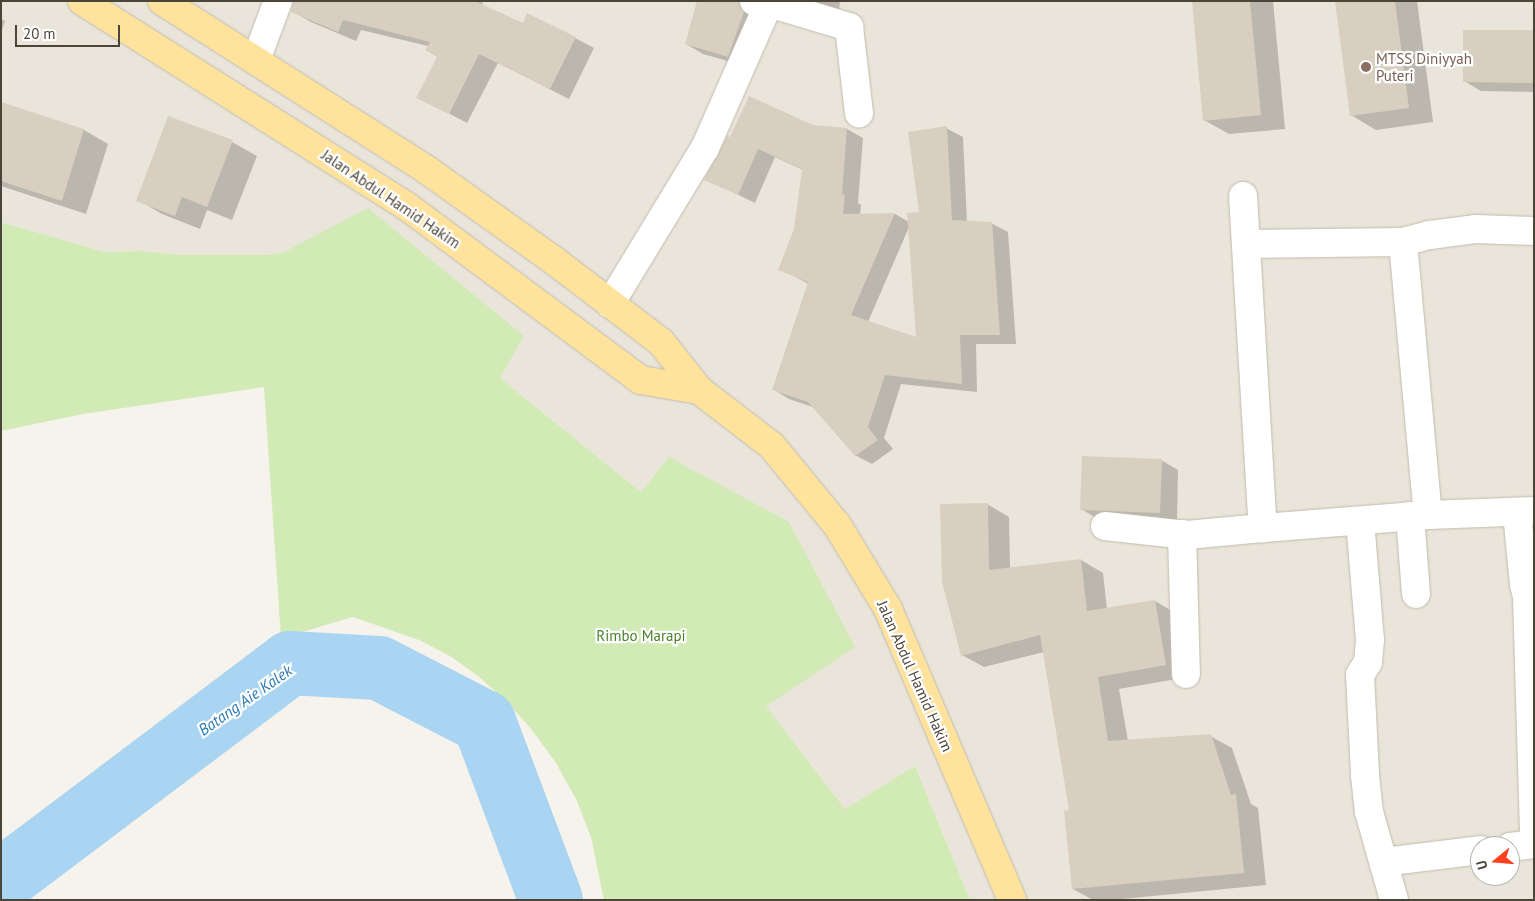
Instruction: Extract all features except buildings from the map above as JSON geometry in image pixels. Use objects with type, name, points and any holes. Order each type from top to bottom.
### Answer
[{"type":"main road","name":"Jalan Abdul Hamid Hakim","points":[[82,1],[405,205],[641,380],[699,390]]},
{"type":"main road","name":"Jalan Abdul Hamid Hakim","points":[[162,1],[427,170],[661,342],[699,390],[772,446],[837,526],[888,609],[1012,900]]},
{"type":"main road","points":[[168,54],[190,18]]},
{"type":"street","points":[[256,60],[278,1]]},
{"type":"street","points":[[610,304],[705,148],[762,2],[849,27],[859,113]]},
{"type":"street","points":[[1243,196],[1263,528]]},
{"type":"street","points":[[1246,244],[1403,242],[1430,235],[1475,229],[1534,231]]},
{"type":"street","points":[[1403,242],[1419,516],[1416,594]]},
{"type":"street","points":[[1105,526],[1182,534],[1224,533],[1263,528],[1419,516],[1525,512],[1524,585],[1528,596],[1534,834]]},
{"type":"street","points":[[1360,522],[1370,640],[1368,662],[1360,675],[1365,775],[1369,812],[1394,900]]},
{"type":"street","points":[[1182,534],[1186,674]]},
{"type":"street","points":[[1520,846],[1534,844]]},
{"type":"street","points":[[1384,862],[1470,851]]},
{"type":"shaded area","points":[[1,1],[1534,1],[1534,900],[970,900],[915,766],[845,809],[766,706],[669,457],[641,492],[500,378],[524,336],[297,246],[284,252],[267,255],[181,255],[142,251],[104,252],[1,222]]},
{"type":"green space","name":"Rimbo Marapi","points":[[368,208],[524,336],[500,378],[641,492],[669,457],[789,522],[855,647],[766,706],[845,809],[915,766],[970,900],[604,900],[591,837],[576,799],[556,763],[532,730],[505,700],[478,676],[450,656],[419,640],[353,617],[281,638],[264,387],[83,414],[1,431],[1,222],[104,252],[142,251],[181,255],[267,255],[284,252]]},
{"type":"waterway","name":"Batang Aie Kalek","points":[[1,881],[290,663],[379,668],[484,722],[551,900]]},
{"type":"place","name":"MTSS Diniyyah Puteri","points":[[1366,67]]}]
